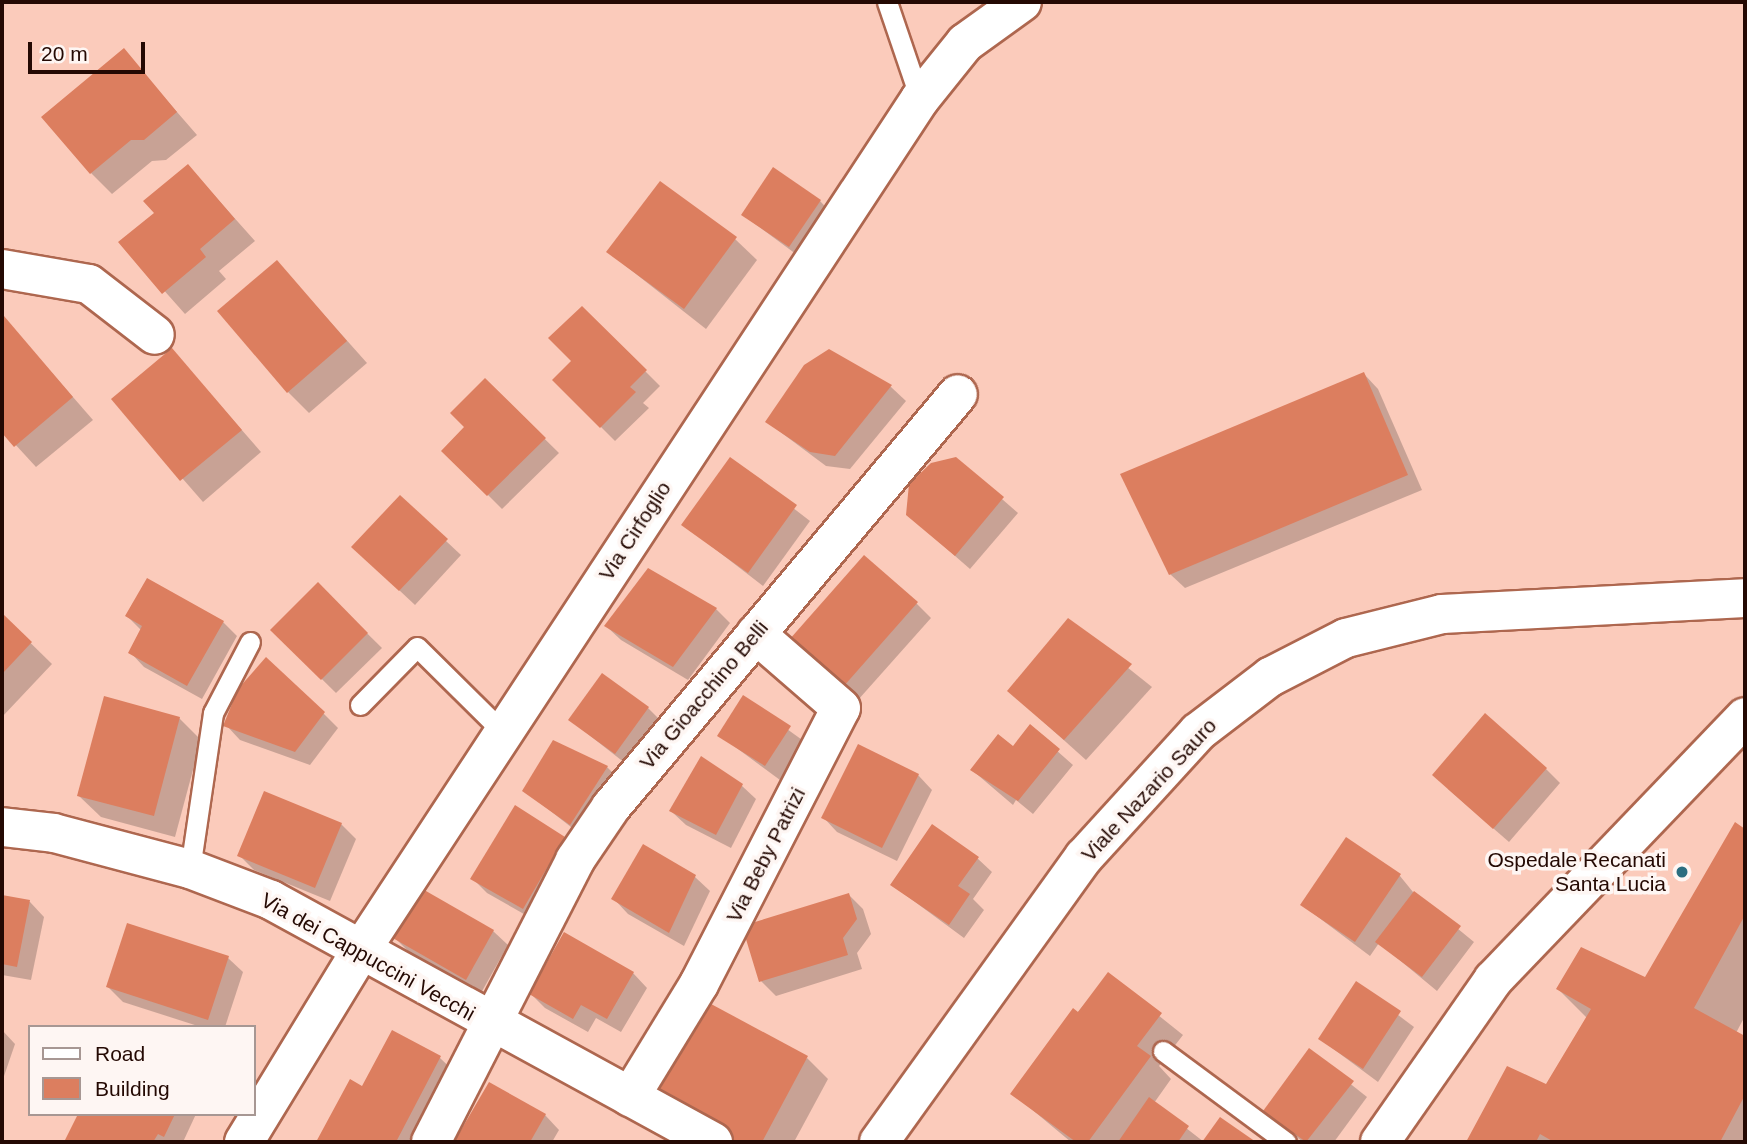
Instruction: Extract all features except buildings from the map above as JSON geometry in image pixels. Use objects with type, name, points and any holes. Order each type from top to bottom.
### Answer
[{"type":"street","name":"Via Cirfoglio","points":[[244,1142],[361,950],[916,106],[965,43],[1022,2]]},
{"type":"street","points":[[2,269],[89,284],[155,335]]},
{"type":"street","name":"Via Gioacchino Belli","points":[[431,1142],[494,1026],[545,916],[603,818],[679,721],[756,634],[958,394]]},
{"type":"street","name":"Viale Nazario Sauro","points":[[879,1142],[1084,857],[1198,732],[1269,677],[1346,638],[1442,614],[1745,598]]},
{"type":"street","name":"Via Beby Patrizi","points":[[631,1097],[699,984],[841,708],[756,634]]},
{"type":"street","points":[[1380,1142],[1493,980],[1745,717]]},
{"type":"street","name":"Via dei Cappuccini Vecchi","points":[[2,827],[54,833],[190,869],[271,900],[494,1026],[713,1142]]},
{"type":"lane","points":[[887,2],[916,106]]},
{"type":"lane","points":[[190,869],[213,713],[250,642]]},
{"type":"lane","points":[[360,705],[417,648],[505,734]]},
{"type":"lane","points":[[1163,1051],[1286,1142]]},
{"type":"place","name":"Ospedale Recanati Santa Lucia","points":[[1682,872]]}]
